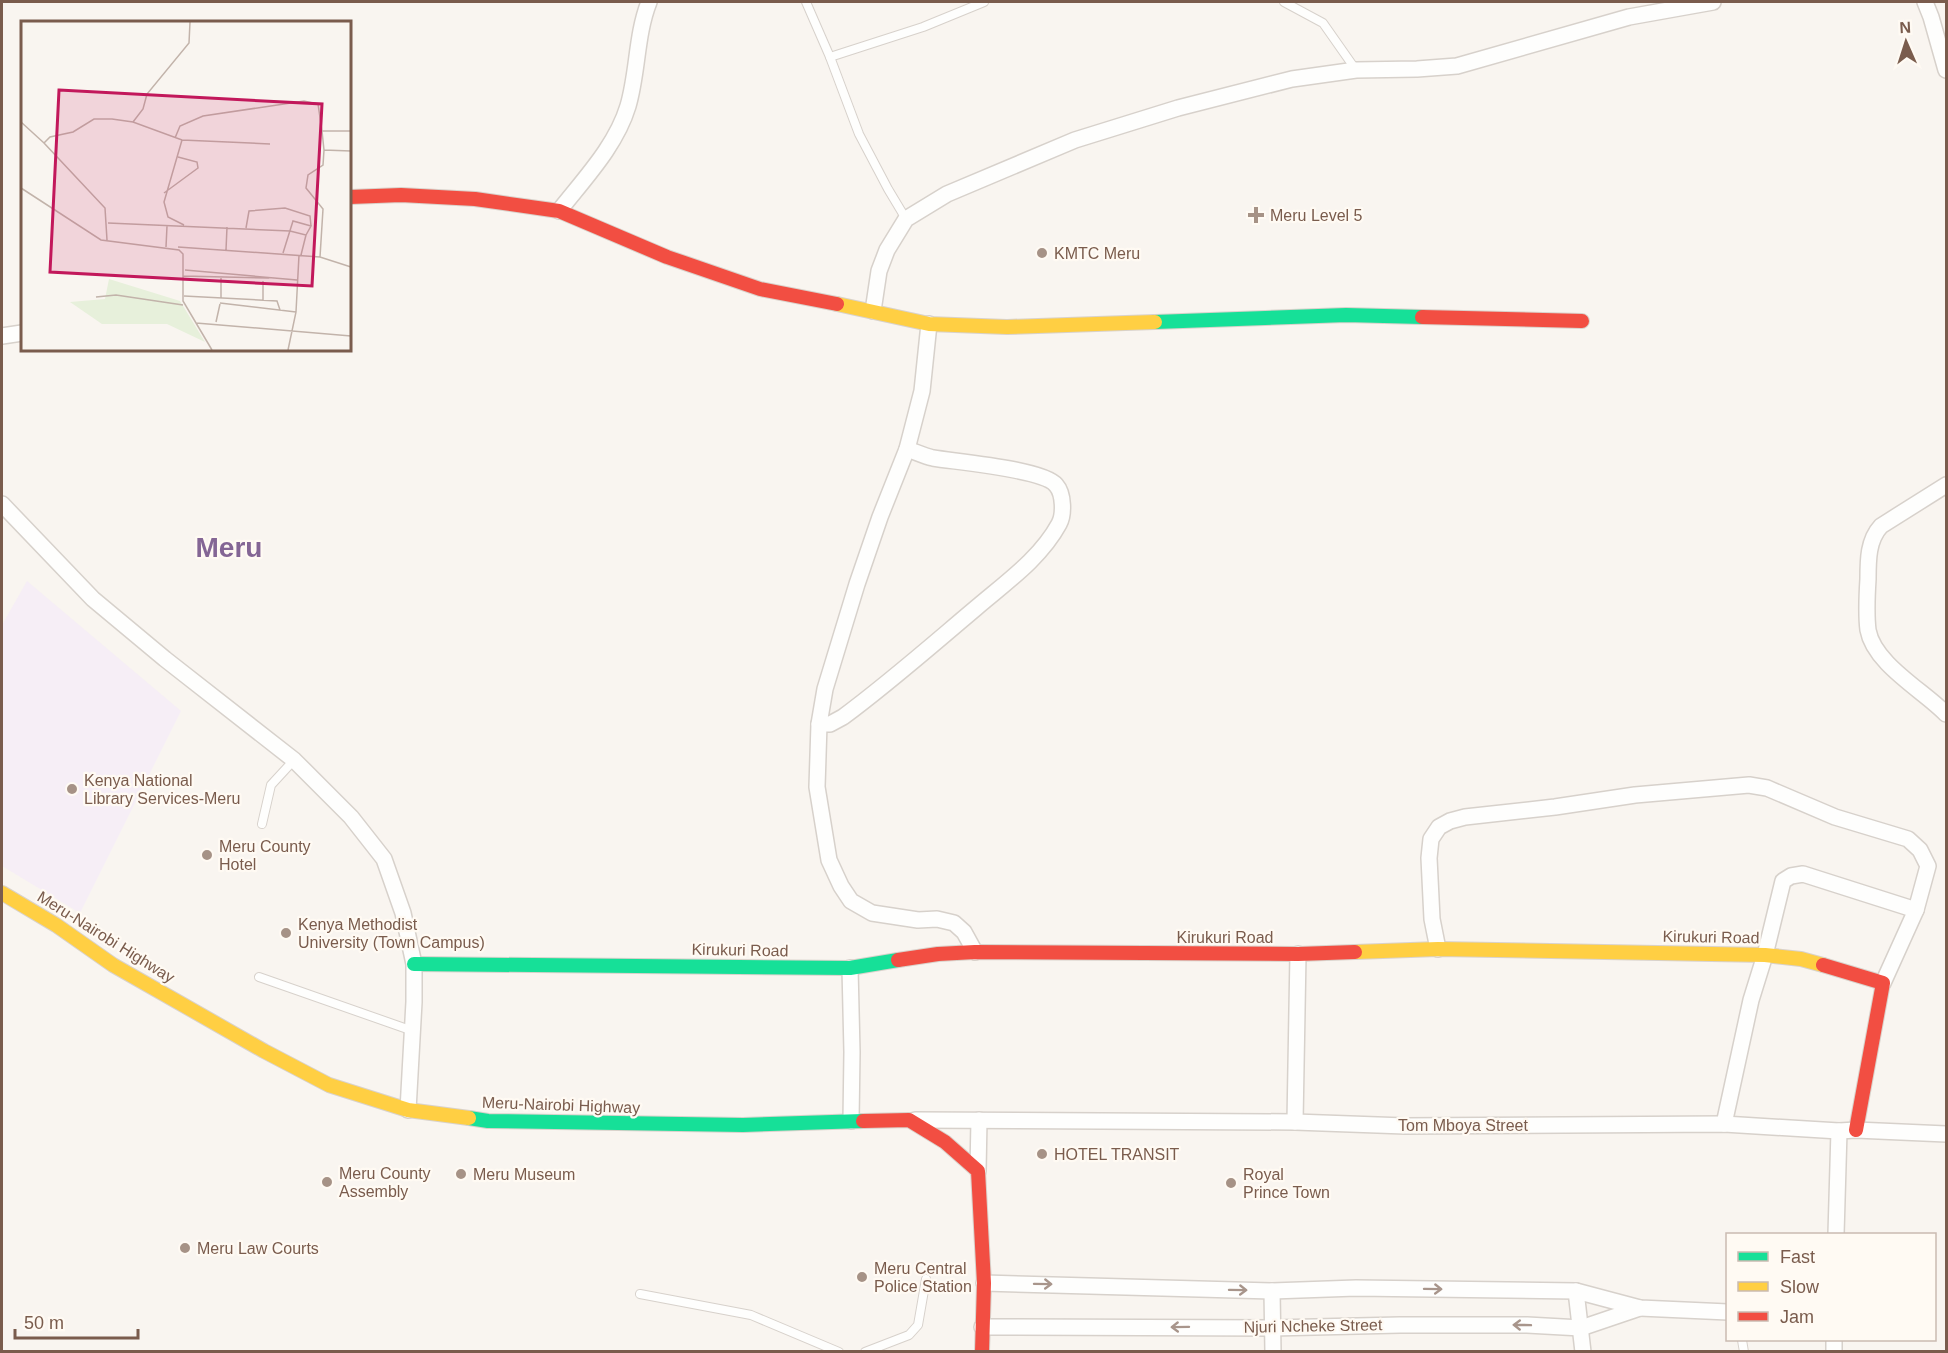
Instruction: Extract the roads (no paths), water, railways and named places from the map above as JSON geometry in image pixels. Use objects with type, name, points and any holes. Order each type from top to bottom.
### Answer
[{"type":"main road","points":[[351,197],[401,195],[475,199],[559,211],[667,257],[760,289],[929,324],[1007,327],[1346,315],[1582,321]]},
{"type":"main road","name":"Meru-Nairobi Highway","points":[[2,893],[56,925],[113,965],[264,1051],[329,1085],[408,1110],[489,1121],[743,1125],[909,1120],[949,1143],[978,1171]]},
{"type":"main road","name":"Kirukuri Road","points":[[414,964],[850,968],[938,954],[975,952],[1298,954],[1438,949],[1765,955],[1801,959],[1883,983]]},
{"type":"main road","points":[[1856,1130],[1883,983]]},
{"type":"main road","points":[[978,1171],[984,1283],[982,1352]]},
{"type":"street","points":[[559,211],[612,141],[627,108],[643,17],[649,2]]},
{"type":"street","points":[[873,311],[879,271],[887,250],[906,219],[947,194],[1075,140],[1178,108],[1292,79],[1356,70],[1456,66],[1629,17],[1713,2]]},
{"type":"street","points":[[1925,2],[1947,70]]},
{"type":"street","points":[[929,324],[922,391],[907,449],[880,517],[825,689],[819,724],[817,787],[829,860],[840,886],[851,901],[872,913],[918,920],[937,919],[954,922],[964,932],[975,952]]},
{"type":"street","points":[[2,336],[21,333]]},
{"type":"street","points":[[819,724],[830,724],[843,717],[912,663],[1023,568],[1040,550],[1060,521],[1061,498],[1057,485],[1045,478],[930,457],[907,449]]},
{"type":"street","points":[[1947,484],[1876,531],[1870,549],[1868,587],[1868,629],[1872,642],[1907,681],[1947,714]]},
{"type":"street","points":[[2,504],[93,599],[165,659],[294,759],[351,817],[384,859],[403,913],[414,964],[408,1110]]},
{"type":"street","points":[[1438,949],[1432,919],[1429,858],[1431,839],[1439,827],[1450,821],[1465,817],[1635,795],[1749,786],[1767,788],[1835,817],[1908,839],[1920,850],[1928,866],[1916,910],[1883,983]]},
{"type":"street","points":[[1724,1124],[1751,1000],[1765,955],[1783,881],[1791,876],[1803,874],[1916,910]]},
{"type":"street","points":[[1295,1122],[1298,954]]},
{"type":"street","points":[[850,968],[851,1121]]},
{"type":"street","name":"Tom Mboya Street","points":[[909,1120],[1295,1122],[1406,1126],[1724,1124],[1839,1131],[1947,1134]]},
{"type":"street","points":[[978,1171],[979,1120]]},
{"type":"street","points":[[1836,1233],[1839,1131]]},
{"type":"street","name":"Njuri Ncheke Street","points":[[984,1283],[1272,1290],[1368,1288],[1576,1291],[1640,1308],[1726,1312]]},
{"type":"street","points":[[1272,1290],[1273,1352]]},
{"type":"street","points":[[1576,1291],[1583,1352]]},
{"type":"street","name":"Njuri Ncheke Street","points":[[982,1328],[1515,1325],[1581,1328],[1640,1308]]},
{"type":"lane","points":[[806,2],[859,134],[906,219]]},
{"type":"lane","points":[[830,57],[923,27],[984,2]]},
{"type":"lane","points":[[1284,2],[1323,23],[1356,70]]},
{"type":"lane","points":[[262,824],[271,785],[294,759]]},
{"type":"lane","points":[[259,977],[413,1031]]},
{"type":"lane","points":[[865,1352],[909,1335],[918,1324],[926,1279]]},
{"type":"lane","points":[[640,1294],[751,1315],[838,1352]]},
{"type":"place","name":"Meru Level 5","points":[[1256,215]]},
{"type":"place","name":"KMTC Meru","points":[[1042,253]]},
{"type":"place","name":"Kenya National Library Services-Meru","points":[[72,789]]},
{"type":"place","name":"Meru County Hotel","points":[[207,855]]},
{"type":"place","name":"Kenya Methodist University (Town Campus)","points":[[286,933]]},
{"type":"place","name":"HOTEL TRANSIT","points":[[1042,1154]]},
{"type":"place","name":"Meru Museum","points":[[461,1174]]},
{"type":"place","name":"Meru County Assembly","points":[[327,1182]]},
{"type":"place","name":"Royal Prince Town","points":[[1231,1183]]},
{"type":"place","name":"Meru Law Courts","points":[[185,1248]]},
{"type":"place","name":"Meru Central Police Station","points":[[862,1277]]},
{"type":"district","name":"Meru","points":[[229,547]]}]
